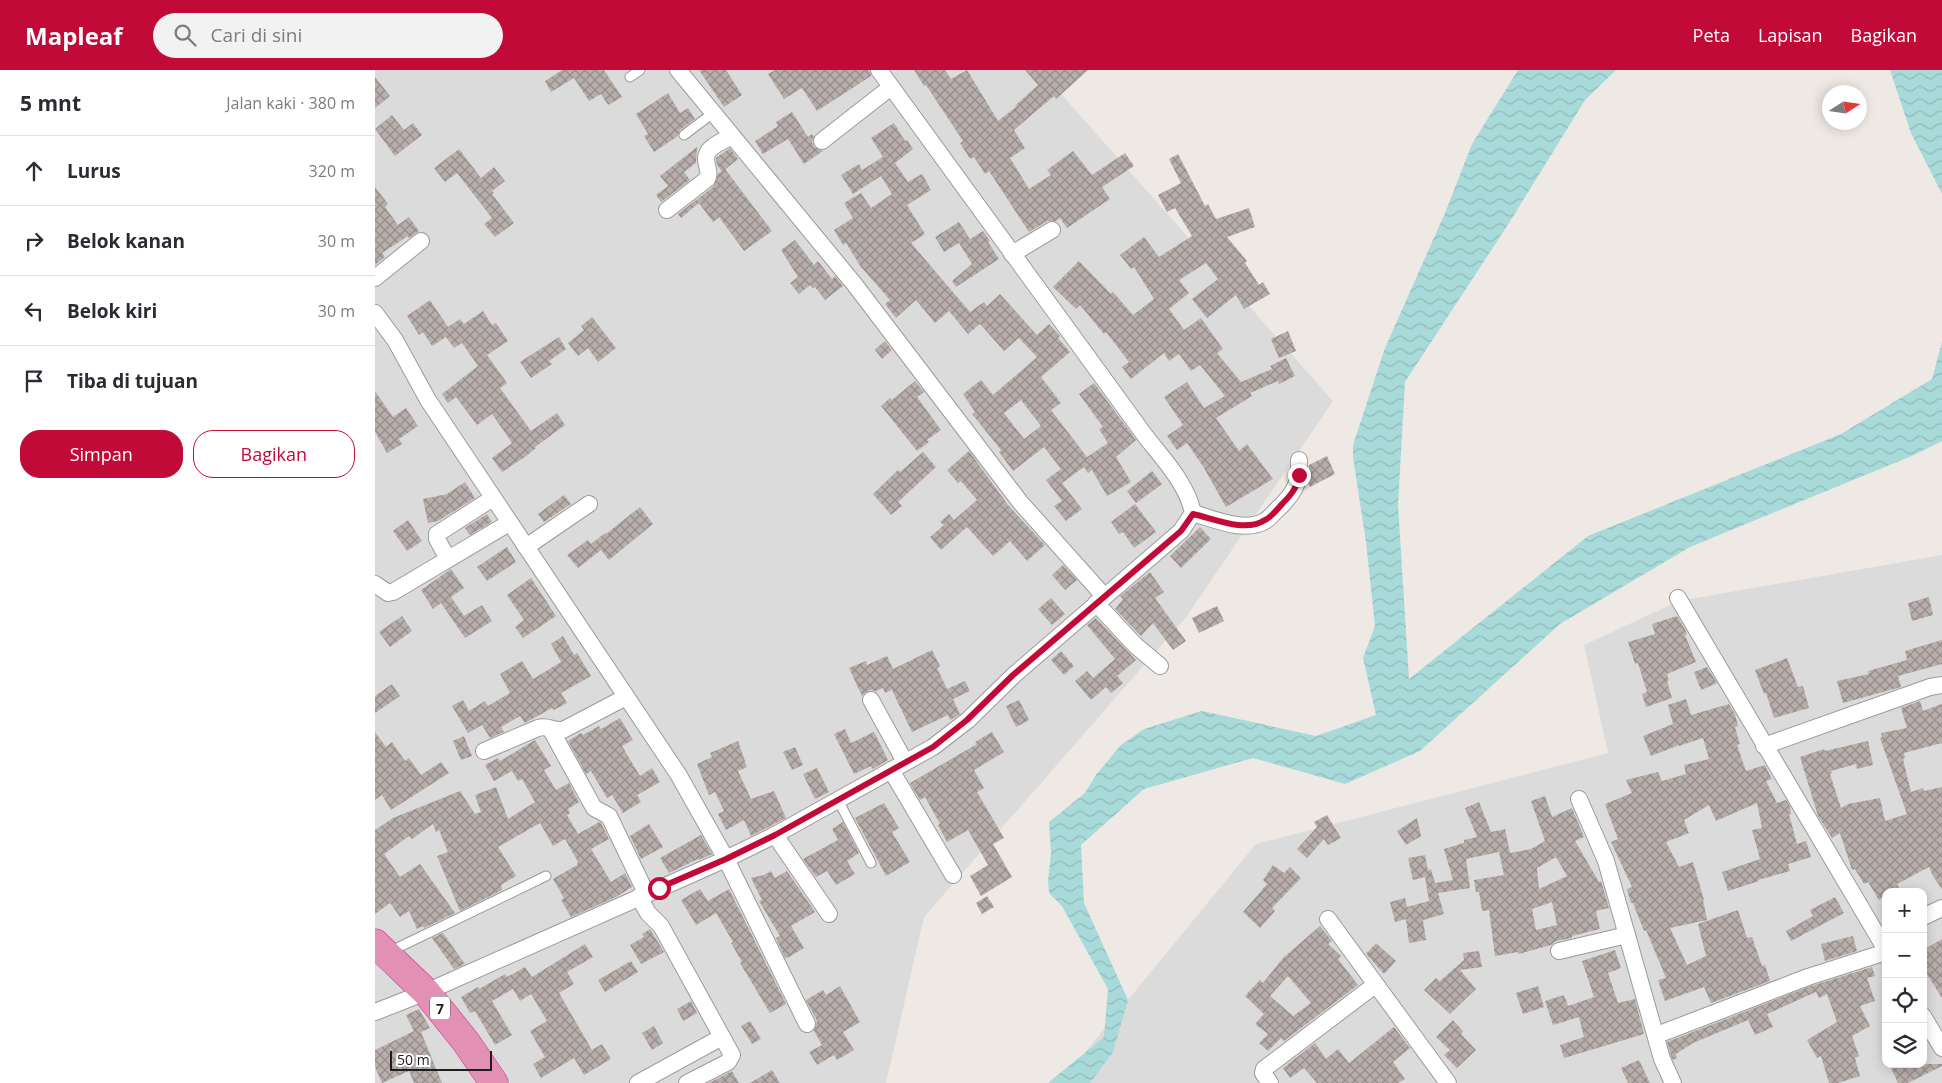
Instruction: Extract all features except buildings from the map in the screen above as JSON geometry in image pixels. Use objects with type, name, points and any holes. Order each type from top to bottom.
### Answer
[{"type":"highway","name":"7","points":[[380,948],[426,992],[466,1042],[494,1083]]},
{"type":"street","points":[[678,70],[855,285],[1020,502],[1100,599],[1135,645],[1160,666]]},
{"type":"street","points":[[375,1012],[426,992],[726,859],[775,835],[933,747],[967,720],[1019,670],[1181,531],[1193,514],[1191,501],[1177,478],[879,70]]},
{"type":"street","points":[[822,141],[891,87]]},
{"type":"street","points":[[667,210],[707,179],[709,174],[705,160],[708,151],[732,136]]},
{"type":"street","points":[[1012,254],[1052,230]]},
{"type":"street","points":[[375,278],[421,241]]},
{"type":"street","points":[[375,313],[395,340],[427,400],[678,774],[726,859],[807,1024]]},
{"type":"street","points":[[1193,514],[1251,526],[1260,523],[1267,519],[1293,492],[1299,475],[1299,460]]},
{"type":"street","points":[[448,559],[437,539],[437,534],[493,498]]},
{"type":"street","points":[[526,548],[589,504]]},
{"type":"street","points":[[375,584],[390,593],[509,522]]},
{"type":"street","points":[[1678,598],[1882,941]]},
{"type":"street","points":[[1765,746],[1930,687],[1942,685]]},
{"type":"street","points":[[551,730],[565,729],[626,697]]},
{"type":"street","points":[[871,700],[898,766],[953,874]]},
{"type":"street","points":[[484,751],[545,726],[551,730],[594,808],[609,816],[648,913],[661,926],[732,1055],[730,1059],[687,1083]]},
{"type":"street","points":[[1579,799],[1606,861],[1657,1035],[1662,1059],[1673,1083]]},
{"type":"street","points":[[775,835],[829,914]]},
{"type":"street","points":[[1927,915],[1942,908]]},
{"type":"street","points":[[1327,919],[1447,1083]]},
{"type":"street","points":[[1559,951],[1627,935]]},
{"type":"street","points":[[1657,1035],[1882,945]]},
{"type":"street","points":[[1271,1083],[1266,1078],[1264,1070],[1375,985]]},
{"type":"street","points":[[1927,1023],[1942,1048]]},
{"type":"street","points":[[638,1083],[722,1037]]},
{"type":"lane","points":[[630,77],[640,70]]},
{"type":"lane","points":[[684,135],[713,113]]},
{"type":"lane","points":[[838,800],[871,863]]},
{"type":"lane","points":[[380,948],[546,876]]},
{"type":"shaded area","points":[[375,70],[1040,70],[1333,401],[1187,616],[924,917],[886,1083],[375,1083]]},
{"type":"shaded area","points":[[1942,555],[1942,1083],[1062,1083],[1063,1079],[1256,844],[1608,753],[1584,645],[1679,601]]},
{"type":"water","points":[[1518,70],[1616,70],[1585,100],[1509,223],[1405,382],[1398,505],[1409,679],[1588,536],[1841,434],[1932,379],[1942,342],[1942,441],[1914,455],[1690,547],[1560,624],[1420,751],[1345,784],[1253,758],[1144,789],[1081,845],[1084,903],[1128,1000],[1113,1052],[1090,1083],[1048,1083],[1104,1037],[1108,989],[1062,906],[1049,893],[1048,881],[1051,853],[1049,822],[1085,793],[1096,775],[1121,745],[1144,729],[1202,711],[1316,736],[1376,715],[1363,658],[1375,626],[1353,445],[1385,348],[1445,213],[1472,144]]},
{"type":"water","points":[[1890,70],[1942,70],[1942,194],[1911,133]]},
{"type":"route","points":[[659,888],[775,835],[933,747],[967,720],[1013,675],[1181,531],[1193,514],[1251,526],[1260,523],[1267,519],[1293,492],[1299,475]]}]
